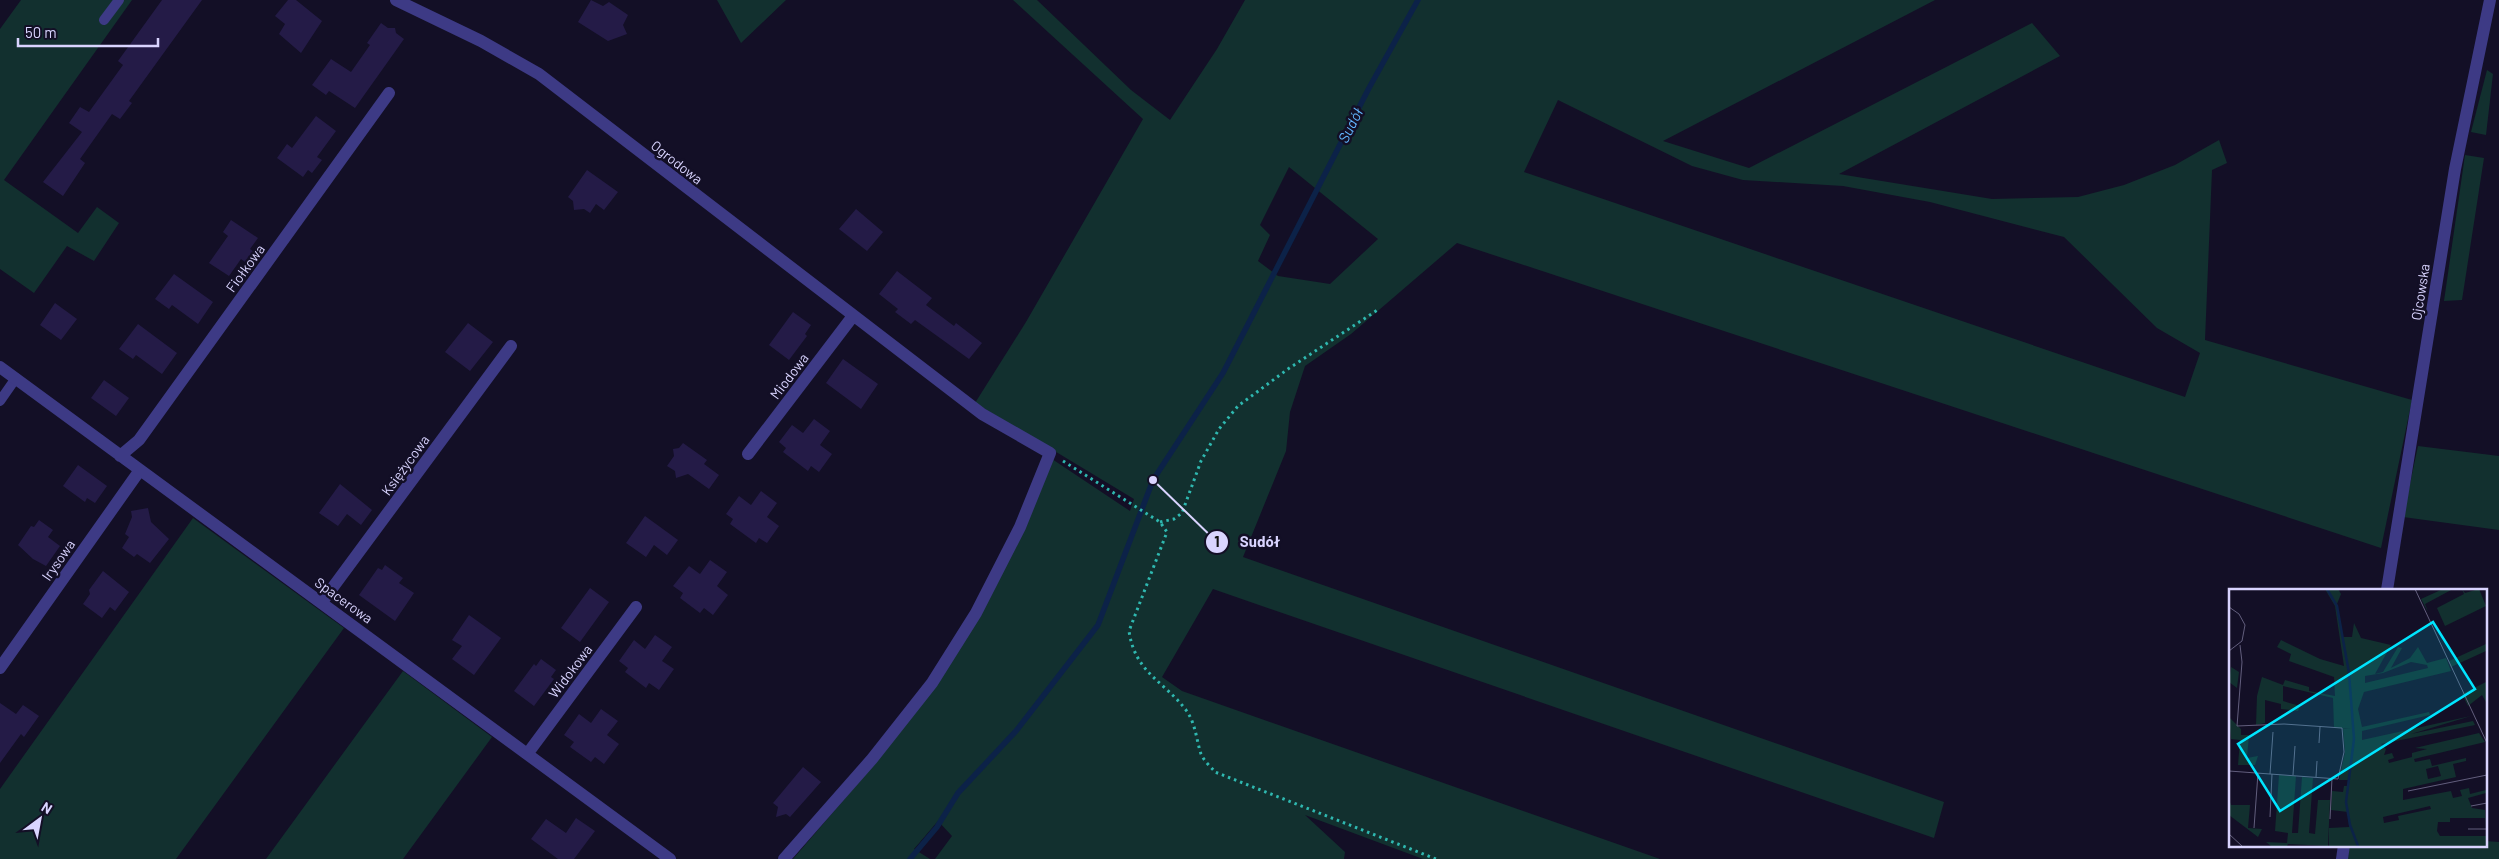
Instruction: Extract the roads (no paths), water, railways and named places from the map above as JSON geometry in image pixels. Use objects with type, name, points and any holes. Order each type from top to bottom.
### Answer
[{"type":"street","name":"Ogrodowa","points":[[396,0],[481,40],[539,74],[982,414],[1050,453],[1020,526],[985,596],[932,683],[872,759],[784,859]]},
{"type":"street","name":"Ojcowska","points":[[2387,589],[2455,169],[2490,0]]},
{"type":"street","name":"Fiołkowa","points":[[120,456],[139,440],[389,93]]},
{"type":"street","name":"Miodowa","points":[[748,454],[853,316]]},
{"type":"street","name":"Księżycowa","points":[[322,602],[511,346]]},
{"type":"street","name":"Spacerowa","points":[[0,367],[528,753],[669,859]]},
{"type":"street","name":"Irysowa","points":[[0,668],[140,470]]},
{"type":"street","name":"Widokowa","points":[[528,753],[636,607]]},
{"type":"street","points":[[2342,859],[2344,846]]},
{"type":"lane","points":[[104,20],[119,0]]},
{"type":"lane","points":[[0,401],[16,378]]},
{"type":"waterway","name":"Sudół","points":[[910,859],[937,827],[958,793],[1016,731],[1098,625],[1153,480],[1223,373],[1369,88],[1418,0]]},
{"type":"place","name":"Sudół","points":[[1153,480]]}]
